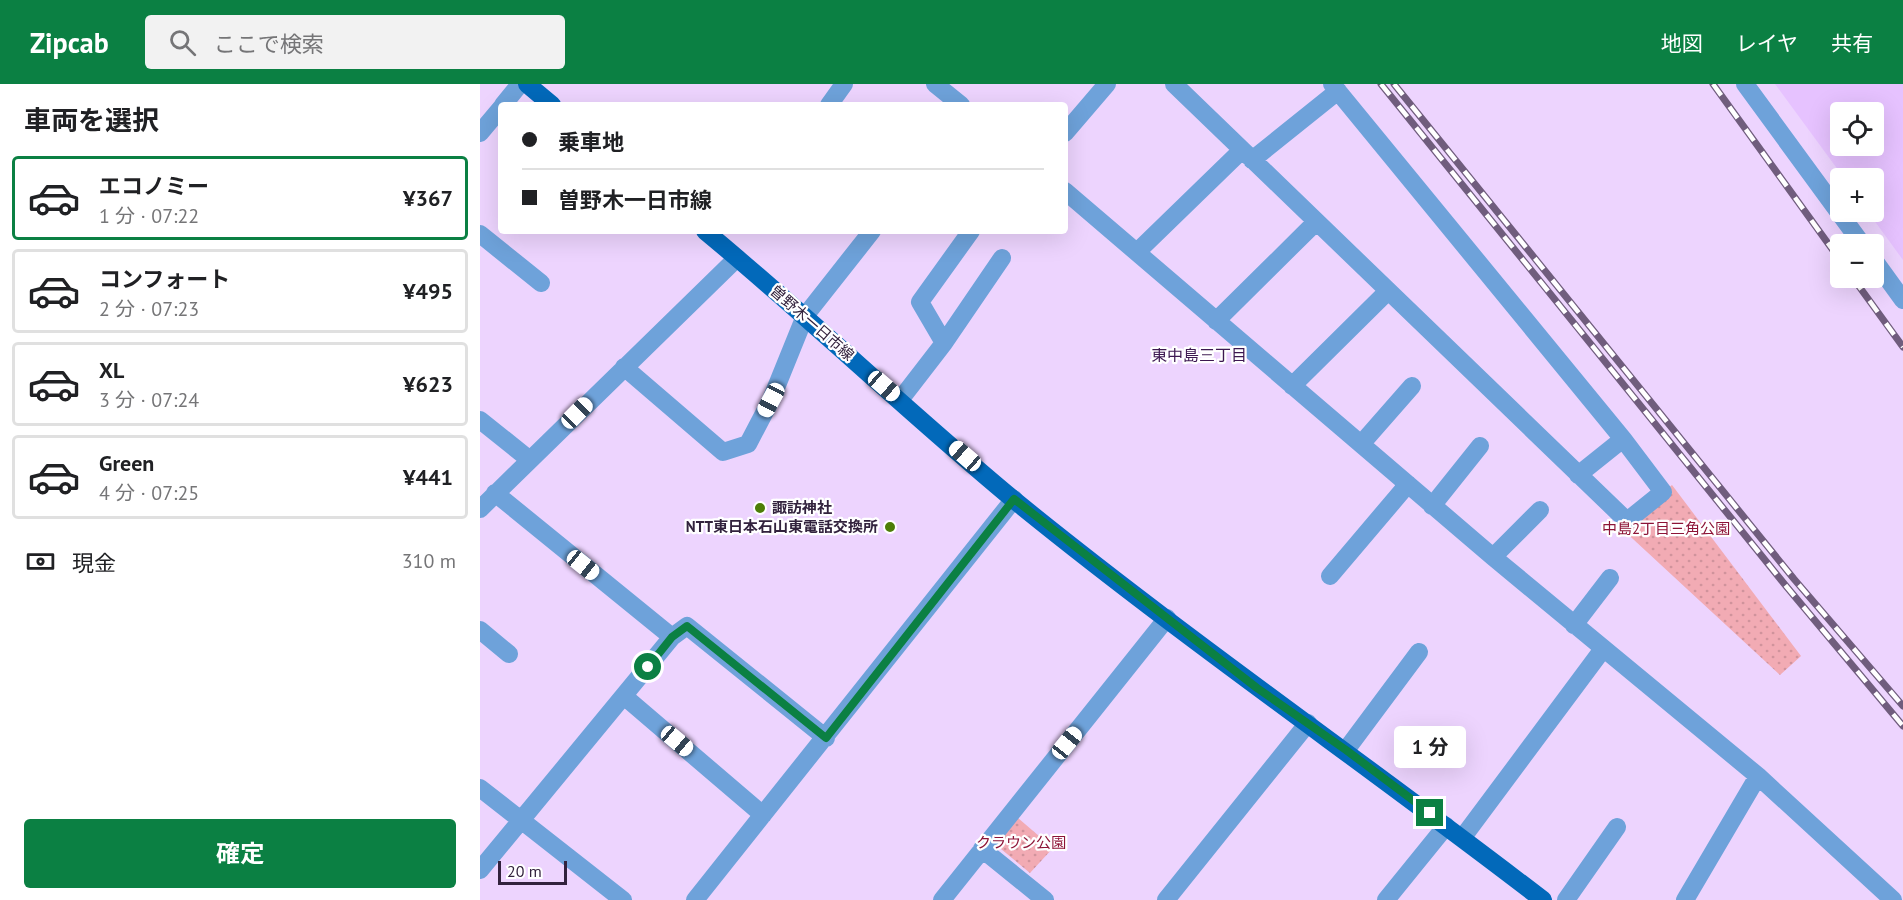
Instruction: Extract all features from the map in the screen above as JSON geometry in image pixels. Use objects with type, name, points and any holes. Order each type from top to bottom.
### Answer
[{"type":"main road","points":[[527,84],[548,102]]},
{"type":"main road","name":"曽野木一日市線","points":[[709,234],[1014,499],[1257,688],[1346,750],[1544,900]]},
{"type":"street","points":[[505,102],[520,84]]},
{"type":"street","points":[[831,102],[844,84]]},
{"type":"street","points":[[935,84],[957,102]]},
{"type":"street","points":[[1068,130],[1107,84]]},
{"type":"street","points":[[1137,252],[1247,155],[1335,88],[1623,439],[1663,492],[1627,521],[1578,475],[1316,222],[1247,155],[1174,84]]},
{"type":"street","points":[[1745,84],[1855,234]]},
{"type":"street","points":[[480,133],[498,111]]},
{"type":"street","points":[[1068,194],[1574,626],[1758,776],[1893,900]]},
{"type":"street","points":[[1215,321],[1316,222]]},
{"type":"street","points":[[480,234],[541,283]]},
{"type":"street","points":[[624,367],[723,452],[748,444],[771,400],[805,316],[870,234]]},
{"type":"street","points":[[944,343],[920,302],[969,234]]},
{"type":"street","points":[[480,509],[737,258]]},
{"type":"street","points":[[900,400],[944,343],[1002,258]]},
{"type":"street","points":[[1884,274],[1903,300]]},
{"type":"street","points":[[1292,386],[1388,291]]},
{"type":"street","points":[[1362,443],[1412,386]]},
{"type":"street","points":[[480,420],[530,460]]},
{"type":"street","points":[[1578,475],[1623,439]]},
{"type":"street","points":[[1432,506],[1480,446]]},
{"type":"street","points":[[1330,576],[1408,484]]},
{"type":"street","points":[[495,493],[672,637]]},
{"type":"street","points":[[695,900],[1014,499]]},
{"type":"street","points":[[1493,557],[1540,510]]},
{"type":"street","points":[[1574,626],[1610,578]]},
{"type":"street","points":[[942,900],[1167,618]]},
{"type":"street","points":[[480,870],[625,697],[672,637],[687,626],[826,738]]},
{"type":"street","points":[[480,630],[509,654]]},
{"type":"street","points":[[1463,837],[1603,649]]},
{"type":"street","points":[[1346,750],[1419,652]]},
{"type":"street","points":[[625,697],[764,814]]},
{"type":"street","points":[[1166,900],[1308,723]]},
{"type":"street","points":[[1685,900],[1758,776]]},
{"type":"street","points":[[480,788],[623,900]]},
{"type":"street","points":[[1386,900],[1446,826]]},
{"type":"street","points":[[1566,900],[1617,827]]},
{"type":"street","points":[[982,849],[1045,900]]},
{"type":"shaded area","points":[[1775,84],[1903,84],[1903,260],[1875,222],[1884,222],[1884,168],[1837,168]]},
{"type":"green space","name":"中島2丁目三角公園","points":[[1672,485],[1801,656],[1780,675],[1620,527]]},
{"type":"green space","name":"クラウン公園","points":[[1018,818],[1053,848],[1030,873],[1001,849],[1000,841]]},
{"type":"railway","points":[[1381,84],[1786,586],[1903,726]]},
{"type":"railway","points":[[1394,84],[1794,579],[1903,706]]},
{"type":"railway","points":[[1713,84],[1830,246]]},
{"type":"railway","points":[[1860,288],[1903,347]]},
{"type":"place","name":"諏訪神社","points":[[760,508]]},
{"type":"place","name":"NTT東日本石山東電話交換所","points":[[890,527]]},
{"type":"district","name":"東中島三丁目","points":[[1199,355]]},
{"type":"route","points":[[648,667],[672,637],[687,626],[826,738],[1014,499],[1257,688],[1346,750],[1430,813]]}]
